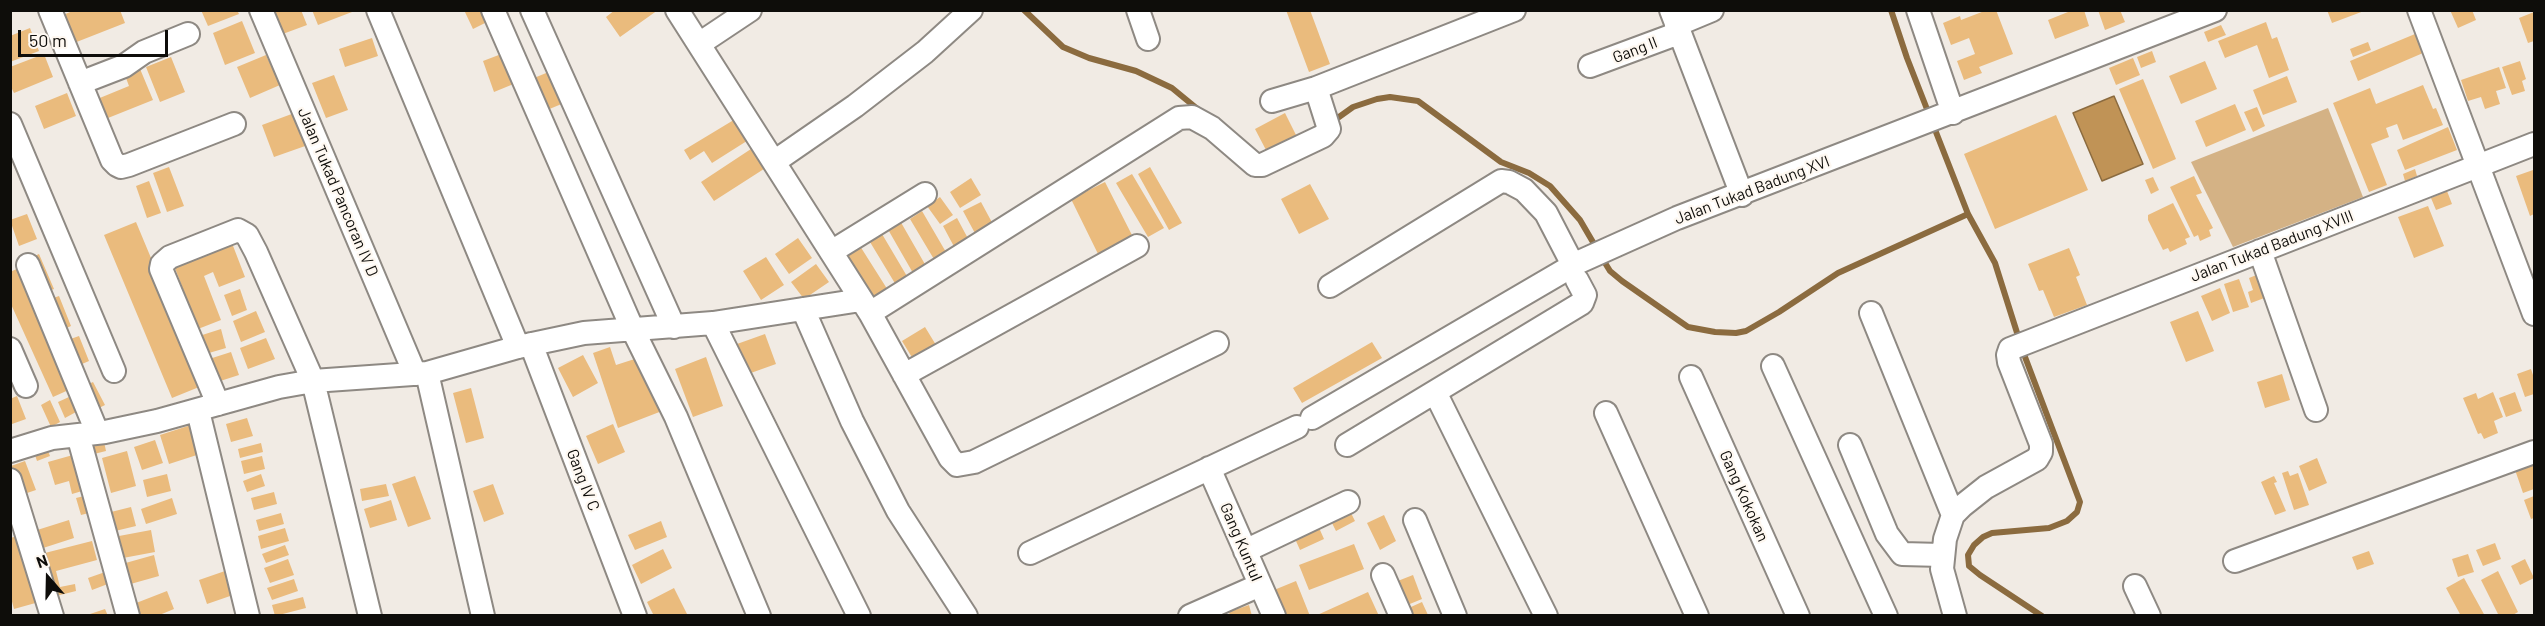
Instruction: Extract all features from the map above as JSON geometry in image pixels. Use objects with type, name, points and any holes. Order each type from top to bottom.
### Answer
[{"type":"street","points":[[50,10],[112,160],[121,166],[234,124]]},
{"type":"street","name":"Jalan Tukad Pancoran IV D","points":[[261,10],[421,374],[483,615]]},
{"type":"street","name":"Gang IV C","points":[[378,10],[525,345],[635,615]]},
{"type":"street","points":[[493,10],[632,328],[676,417],[759,615]]},
{"type":"street","points":[[532,10],[675,327]]},
{"type":"street","points":[[677,10],[865,307],[950,458],[957,465],[962,466],[1217,343]]},
{"type":"street","points":[[699,44],[750,10]]},
{"type":"street","points":[[774,162],[855,106],[916,59],[971,10]]},
{"type":"street","points":[[1138,10],[1148,39]]},
{"type":"street","points":[[1272,101],[1318,96],[1514,10]]},
{"type":"street","name":"Gang II","points":[[1590,66],[1675,23],[1712,10]]},
{"type":"street","points":[[1918,10],[1947,115]]},
{"type":"street","name":"Jalan Tukad Badung XVI","points":[[1030,552],[1304,423],[1617,245],[1677,218],[1947,115],[2162,20],[2214,10]]},
{"type":"street","points":[[2419,10],[2535,314]]},
{"type":"street","points":[[1675,23],[1742,195]]},
{"type":"street","points":[[80,83],[124,66],[144,52],[188,34]]},
{"type":"street","points":[[10,451],[52,438],[87,434],[208,407],[279,387],[313,381],[421,374],[525,345],[584,333],[713,323],[803,309],[865,307],[1179,118],[1192,117],[1212,128],[1255,165],[1262,165],[1294,147],[1323,136],[1329,129],[1318,96]]},
{"type":"street","points":[[10,123],[114,371]]},
{"type":"street","name":"Jalan Tukad Badung XVIII","points":[[1953,515],[1986,487],[2037,459],[2041,452],[2041,444],[2009,362],[2010,349],[2535,144]]},
{"type":"street","points":[[1330,286],[1501,181],[1509,182],[1524,190],[1546,213],[1576,269],[1584,295],[1582,303],[1347,445]]},
{"type":"street","points":[[831,252],[924,194]]},
{"type":"street","points":[[248,615],[208,407],[161,269],[162,264],[170,257],[238,230],[247,235],[256,252],[313,381],[370,615]]},
{"type":"street","points":[[904,375],[1137,246]]},
{"type":"street","points":[[2260,251],[2316,410]]},
{"type":"street","points":[[28,265],[87,434],[128,615]]},
{"type":"street","points":[[803,309],[852,421],[898,511],[966,615]]},
{"type":"street","points":[[1871,313],[1953,515],[1942,555],[1942,569],[1955,615]]},
{"type":"street","points":[[713,323],[859,615]]},
{"type":"street","points":[[10,349],[26,386]]},
{"type":"street","points":[[1773,366],[1886,615]]},
{"type":"street","name":"Gang Kokokan","points":[[1690,377],[1798,615]]},
{"type":"street","points":[[1435,392],[1546,615]]},
{"type":"street","points":[[1606,413],[1697,615]]},
{"type":"street","points":[[1850,445],[1887,534],[1902,554],[1942,555]]},
{"type":"street","points":[[2235,561],[2535,452]]},
{"type":"street","name":"Gang Kuntul","points":[[1209,468],[1274,615]]},
{"type":"street","points":[[10,480],[52,615]]},
{"type":"street","points":[[1245,551],[1348,502]]},
{"type":"street","points":[[1415,520],[1455,615]]},
{"type":"street","points":[[1383,575],[1401,615]]},
{"type":"street","points":[[1190,615],[1260,585]]},
{"type":"street","points":[[2135,586],[2149,615]]},
{"type":"shaded area","points":[[2114,96],[2143,164],[2102,181],[2073,113]]},
{"type":"shaded area","points":[[2328,108],[2363,197],[2233,247],[2191,162]]},
{"type":"building","points":[[75,10],[120,10],[125,23],[74,43],[63,15]]},
{"type":"building","points":[[201,10],[237,10],[239,14],[208,26]]},
{"type":"building","points":[[270,10],[301,10],[307,25],[280,35]]},
{"type":"building","points":[[312,10],[351,10],[352,12],[318,25]]},
{"type":"building","points":[[464,10],[484,10],[489,21],[473,29]]},
{"type":"building","points":[[615,10],[658,10],[620,37],[606,17]]},
{"type":"building","points":[[1286,10],[1310,10],[1330,64],[1309,72]]},
{"type":"building","points":[[1987,10],[1996,10],[2013,54],[1979,67],[1982,73],[1964,80],[1957,61],[1975,54],[1969,38],[1951,45],[1943,23],[1960,16],[1961,20]]},
{"type":"building","points":[[2073,10],[2084,10],[2089,26],[2055,39],[2048,20]]},
{"type":"building","points":[[2098,10],[2120,10],[2125,22],[2105,30]]},
{"type":"building","points":[[2327,10],[2364,10],[2364,11],[2332,23]]},
{"type":"building","points":[[2450,10],[2472,10],[2476,20],[2458,28]]},
{"type":"building","points":[[2534,12],[2534,41],[2528,43],[2519,18]]},
{"type":"building","points":[[242,21],[255,53],[225,65],[213,33]]},
{"type":"building","points":[[2266,22],[2272,39],[2277,37],[2289,70],[2269,78],[2257,45],[2225,58],[2218,41]]},
{"type":"building","points":[[2221,25],[2226,35],[2208,42],[2204,32]]},
{"type":"building","points":[[30,28],[39,51],[10,62],[10,36]]},
{"type":"building","points":[[2415,34],[2423,53],[2358,81],[2350,61]]},
{"type":"building","points":[[372,38],[378,56],[345,67],[339,49]]},
{"type":"building","points":[[2368,42],[2371,50],[2353,57],[2350,49]]},
{"type":"building","points":[[2152,51],[2156,62],[2141,68],[2137,57]]},
{"type":"building","points":[[504,53],[516,83],[494,92],[483,61]]},
{"type":"building","points":[[44,54],[53,77],[14,93],[10,85],[10,67]]},
{"type":"building","points":[[266,55],[280,85],[250,98],[237,67]]},
{"type":"building","points":[[171,57],[185,92],[160,102],[146,67]]},
{"type":"building","points":[[2133,58],[2140,75],[2116,85],[2109,68]]},
{"type":"building","points":[[2205,61],[2217,89],[2181,104],[2169,76]]},
{"type":"building","points":[[2520,61],[2526,79],[2522,81],[2525,91],[2512,95],[2502,67]]},
{"type":"building","points":[[138,64],[153,100],[98,122],[90,102],[129,86],[123,70]]},
{"type":"building","points":[[2499,67],[2506,88],[2496,91],[2500,104],[2485,109],[2481,97],[2468,101],[2461,80]]},
{"type":"building","points":[[551,71],[564,103],[547,110],[534,78]]},
{"type":"building","points":[[334,75],[348,110],[326,118],[312,83]]},
{"type":"building","points":[[2287,76],[2297,102],[2263,115],[2253,90]]},
{"type":"building","points":[[2143,79],[2176,159],[2153,169],[2119,89]]},
{"type":"building","points":[[2423,85],[2443,125],[2403,140],[2397,124],[2386,128],[2389,137],[2371,144],[2387,185],[2369,192],[2333,103],[2370,88],[2376,104]]},
{"type":"building","points":[[67,93],[76,116],[44,129],[35,106]]},
{"type":"building","points":[[2235,104],[2246,130],[2206,147],[2195,121]]},
{"type":"building","points":[[2257,107],[2265,126],[2253,132],[2244,112]]},
{"type":"building","points":[[297,112],[308,145],[274,157],[262,125]]},
{"type":"building","points":[[1285,113],[1296,135],[1266,150],[1255,129]]},
{"type":"building","points":[[2056,115],[2088,190],[1995,229],[1964,154]]},
{"type":"building","points":[[737,118],[750,139],[712,163],[704,151],[690,160],[684,150]]},
{"type":"building","points":[[2448,127],[2457,150],[2405,170],[2397,150]]},
{"type":"building","points":[[754,147],[767,167],[714,201],[701,182]]},
{"type":"building","points":[[169,167],[184,206],[167,212],[153,173]]},
{"type":"building","points":[[1150,167],[1182,223],[1169,230],[1138,174]]},
{"type":"building","points":[[2415,169],[2417,176],[2405,181],[2403,174]]},
{"type":"building","points":[[2533,170],[2534,214],[2530,216],[2516,176]]},
{"type":"building","points":[[1132,174],[1164,228],[1148,237],[1116,183]]},
{"type":"building","points":[[2194,176],[2202,193],[2196,195],[2213,228],[2209,230],[2211,236],[2200,241],[2198,235],[2194,237],[2170,187]]},
{"type":"building","points":[[2153,177],[2159,190],[2151,194],[2145,180]]},
{"type":"building","points":[[971,178],[981,195],[960,208],[950,192]]},
{"type":"building","points":[[149,181],[161,213],[147,218],[136,186]]},
{"type":"building","points":[[1105,182],[1135,241],[1100,258],[1071,199]]},
{"type":"building","points":[[1310,184],[1329,219],[1299,234],[1281,199]]},
{"type":"building","points":[[2447,191],[2452,204],[2436,210],[2431,198]]},
{"type":"building","points":[[940,197],[953,215],[940,224],[927,206]]},
{"type":"building","points":[[981,202],[995,228],[977,237],[963,211]]},
{"type":"building","points":[[2173,203],[2190,237],[2185,239],[2187,244],[2170,252],[2168,248],[2163,250],[2148,220],[2148,215]]},
{"type":"building","points":[[2428,206],[2444,246],[2414,258],[2398,217]]},
{"type":"building","points":[[922,211],[950,259],[938,266],[910,219]]},
{"type":"building","points":[[27,214],[37,239],[19,246],[10,220]]},
{"type":"building","points":[[957,218],[972,246],[958,254],[943,226]]},
{"type":"building","points":[[899,219],[930,273],[917,280],[886,226]]},
{"type":"building","points":[[136,222],[204,385],[172,398],[104,235]]},
{"type":"building","points":[[882,234],[911,283],[899,290],[870,242]]},
{"type":"building","points":[[230,238],[245,277],[219,287],[213,272],[204,276],[221,320],[198,329],[172,260]]},
{"type":"building","points":[[798,238],[812,258],[789,274],[775,254]]},
{"type":"building","points":[[860,246],[891,295],[876,304],[846,255]]},
{"type":"building","points":[[2069,248],[2080,275],[2076,277],[2087,305],[2054,317],[2043,290],[2039,291],[2028,264]]},
{"type":"building","points":[[39,254],[54,289],[43,293],[28,259]]},
{"type":"building","points":[[766,257],[784,285],[761,300],[743,271]]},
{"type":"building","points":[[816,264],[829,282],[804,299],[791,282]]},
{"type":"building","points":[[19,268],[73,388],[53,397],[10,302],[10,272]]},
{"type":"building","points":[[2259,274],[2267,297],[2251,303],[2248,292],[2253,290],[2249,278]]},
{"type":"building","points":[[2239,279],[2249,307],[2233,312],[2224,284]]},
{"type":"building","points":[[2220,288],[2230,313],[2212,321],[2201,296]]},
{"type":"building","points":[[240,289],[247,310],[232,316],[224,295]]},
{"type":"building","points":[[59,296],[71,326],[58,332],[45,301]]},
{"type":"building","points":[[256,311],[265,332],[241,342],[233,321]]},
{"type":"building","points":[[2198,311],[2214,351],[2186,362],[2170,322]]},
{"type":"building","points":[[925,327],[936,345],[913,359],[902,341]]},
{"type":"building","points":[[221,329],[226,348],[202,355],[196,337]]},
{"type":"building","points":[[765,334],[776,364],[748,374],[737,344]]},
{"type":"building","points":[[79,336],[89,361],[75,367],[65,341]]},
{"type":"building","points":[[266,338],[275,359],[248,369],[240,348]]},
{"type":"building","points":[[1372,342],[1382,358],[1302,403],[1293,388]]},
{"type":"building","points":[[610,347],[616,365],[644,356],[662,411],[618,428],[593,353]]},
{"type":"building","points":[[231,352],[239,375],[214,383],[206,360]]},
{"type":"building","points":[[583,355],[598,383],[573,397],[558,368]]},
{"type":"building","points":[[706,357],[723,406],[693,417],[675,369]]},
{"type":"building","points":[[2531,369],[2534,378],[2534,394],[2525,397],[2517,374]]},
{"type":"building","points":[[2282,374],[2290,400],[2265,408],[2257,382]]},
{"type":"building","points":[[93,382],[105,405],[93,411],[82,387]]},
{"type":"building","points":[[471,388],[484,438],[466,443],[453,393]]},
{"type":"building","points":[[2493,392],[2503,417],[2494,421],[2498,433],[2484,439],[2481,433],[2478,434],[2463,398],[2476,393],[2478,399]]},
{"type":"building","points":[[2515,392],[2522,411],[2506,417],[2499,398]]},
{"type":"building","points":[[17,396],[26,419],[12,424],[10,399]]},
{"type":"building","points":[[69,397],[76,412],[65,418],[58,402]]},
{"type":"building","points":[[50,400],[60,422],[51,427],[41,405]]},
{"type":"building","points":[[247,418],[253,436],[231,442],[226,424]]},
{"type":"building","points":[[613,424],[625,452],[598,464],[586,436]]},
{"type":"building","points":[[191,425],[200,454],[169,464],[160,435]]},
{"type":"building","points":[[103,437],[106,451],[90,455],[87,441]]},
{"type":"building","points":[[155,440],[163,463],[142,470],[134,447]]},
{"type":"building","points":[[261,443],[263,452],[240,458],[238,449]]},
{"type":"building","points":[[46,446],[50,456],[37,461],[34,452]]},
{"type":"building","points":[[127,451],[136,486],[111,493],[102,458]]},
{"type":"building","points":[[80,453],[89,489],[72,494],[69,481],[55,485],[48,462]]},
{"type":"building","points":[[262,456],[265,469],[244,474],[241,461]]},
{"type":"building","points":[[2534,456],[2534,489],[2523,493],[2513,464]]},
{"type":"building","points":[[2317,458],[2327,483],[2309,491],[2299,466]]},
{"type":"building","points":[[25,461],[36,490],[21,495],[11,466]]},
{"type":"building","points":[[2288,471],[2290,476],[2298,473],[2309,505],[2294,510],[2282,473]]},
{"type":"building","points":[[167,474],[171,491],[147,497],[143,480]]},
{"type":"building","points":[[261,474],[265,486],[247,492],[243,481]]},
{"type":"building","points":[[415,476],[431,519],[408,527],[392,484]]},
{"type":"building","points":[[2274,476],[2277,482],[2274,483],[2286,511],[2275,515],[2261,482]]},
{"type":"building","points":[[386,484],[389,496],[362,501],[360,489]]},
{"type":"building","points":[[493,484],[504,514],[484,522],[473,491]]},
{"type":"building","points":[[274,492],[277,504],[254,510],[251,498]]},
{"type":"building","points":[[88,495],[93,512],[81,515],[76,498]]},
{"type":"building","points":[[2534,496],[2534,518],[2531,519],[2524,500]]},
{"type":"building","points":[[172,498],[177,514],[146,524],[141,509]]},
{"type":"building","points":[[391,500],[397,520],[370,528],[364,509]]},
{"type":"building","points":[[131,507],[136,526],[111,532],[107,513]]},
{"type":"building","points":[[1348,507],[1355,521],[1336,531],[1329,517]]},
{"type":"building","points":[[281,513],[284,524],[259,531],[256,520]]},
{"type":"building","points":[[1384,515],[1396,541],[1380,550],[1367,523]]},
{"type":"building","points":[[69,520],[74,538],[40,549],[34,531]]},
{"type":"building","points":[[661,521],[667,537],[635,550],[628,535]]},
{"type":"building","points":[[1316,521],[1324,539],[1300,550],[1292,532]]},
{"type":"building","points":[[285,528],[289,541],[261,549],[258,536]]},
{"type":"building","points":[[151,530],[155,552],[123,558],[119,536]]},
{"type":"building","points":[[22,535],[39,602],[14,609],[10,594],[10,538]]},
{"type":"building","points":[[92,541],[97,560],[56,571],[60,587],[75,584],[76,591],[52,597],[41,554]]},
{"type":"building","points":[[2495,543],[2501,559],[2483,566],[2476,550]]},
{"type":"building","points":[[1354,544],[1364,569],[1309,590],[1299,565]]},
{"type":"building","points":[[285,545],[289,555],[266,563],[262,554]]},
{"type":"building","points":[[663,549],[672,568],[641,584],[632,565]]},
{"type":"building","points":[[2369,551],[2374,564],[2357,570],[2352,557]]},
{"type":"building","points":[[2468,554],[2474,572],[2458,577],[2452,559]]},
{"type":"building","points":[[154,555],[159,576],[127,585],[122,564]]},
{"type":"building","points":[[288,559],[294,575],[270,583],[264,568]]},
{"type":"building","points":[[2525,559],[2534,578],[2520,585],[2511,566]]},
{"type":"building","points":[[108,571],[113,582],[92,590],[88,578]]},
{"type":"building","points":[[225,571],[233,595],[207,604],[199,580]]},
{"type":"building","points":[[2498,571],[2518,612],[2511,616],[2499,616],[2481,580]]},
{"type":"building","points":[[1413,575],[1422,599],[1400,608],[1390,584]]},
{"type":"building","points":[[2464,578],[2485,616],[2461,616],[2446,588]]},
{"type":"building","points":[[294,579],[298,591],[272,600],[267,588]]},
{"type":"building","points":[[1296,581],[1310,616],[1284,616],[1274,590]]},
{"type":"building","points":[[674,588],[688,616],[654,616],[647,602]]},
{"type":"building","points":[[167,591],[174,609],[157,616],[135,616],[131,605]]},
{"type":"building","points":[[1368,592],[1379,616],[1315,616]]},
{"type":"building","points":[[303,597],[306,608],[275,616],[272,605]]},
{"type":"building","points":[[1422,602],[1428,615],[1404,616],[1402,611]]},
{"type":"building","points":[[1249,605],[1252,616],[1230,616],[1229,612]]},
{"type":"building","points":[[105,609],[108,616],[87,616],[87,615]]},
{"type":"waterway","points":[[1024,10],[1063,47],[1089,58],[1136,71],[1172,88],[1200,111]]},
{"type":"waterway","points":[[1891,10],[1907,58],[1968,214],[1995,263],[2019,339]]},
{"type":"waterway","points":[[1332,122],[1353,107],[1377,99],[1390,97],[1418,101],[1501,162],[1529,173],[1550,186],[1580,220],[1597,249]]},
{"type":"waterway","points":[[1602,258],[1610,271],[1622,281],[1688,327],[1736,333],[1746,331],[1779,312],[1838,273],[1968,214]]},
{"type":"waterway","points":[[2022,349],[2080,502],[2077,512],[2067,521],[2049,528],[1992,533],[1974,545],[1968,555],[1969,566],[2042,616]]}]
